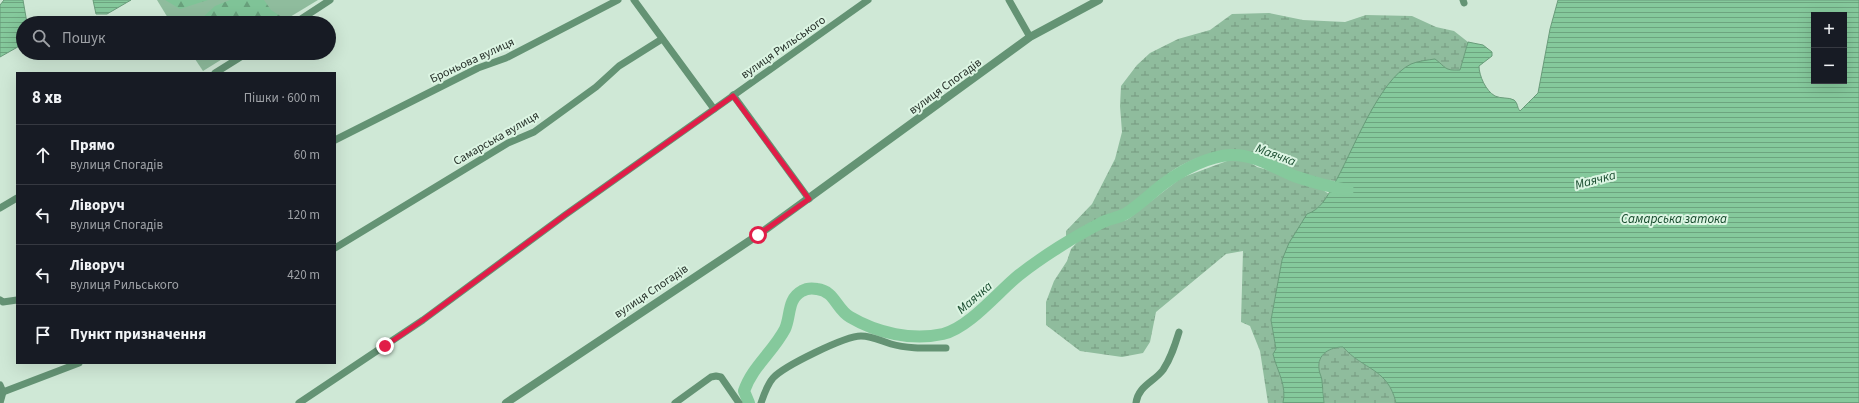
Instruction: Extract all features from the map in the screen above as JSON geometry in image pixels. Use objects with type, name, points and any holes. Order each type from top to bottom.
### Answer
[{"type":"street","points":[[306,16],[330,0]]},
{"type":"street","name":"Броньова вулиця","points":[[336,139],[478,68],[506,58],[618,0]]},
{"type":"street","points":[[634,0],[714,109]]},
{"type":"street","name":"вулиця Рильського","points":[[298,403],[423,320],[559,220],[868,0]]},
{"type":"street","points":[[1009,0],[1030,37]]},
{"type":"street","name":"вулиця Спогадів","points":[[506,403],[758,235],[1030,37],[1099,0]]},
{"type":"street","name":"Самарська вулиця","points":[[336,247],[508,143],[534,132],[596,87],[620,66],[662,39]]},
{"type":"street","points":[[217,72],[236,60]]},
{"type":"street","points":[[733,96],[809,199]]},
{"type":"street","points":[[0,208],[16,199]]},
{"type":"street","points":[[0,300],[3,302],[16,300]]},
{"type":"street","points":[[1136,403],[1137,396],[1144,385],[1162,371],[1173,352],[1179,332]]},
{"type":"street","points":[[761,403],[768,384],[781,372],[847,339],[868,336],[891,344],[917,348],[946,348]]},
{"type":"street","points":[[3,392],[76,364]]},
{"type":"street","points":[[675,403],[711,377],[716,376],[722,377],[739,403]]},
{"type":"street","points":[[0,385],[3,392],[0,403]]},
{"type":"green space","points":[[157,0],[318,0],[292,16],[167,16]]},
{"type":"green space","points":[[165,0],[208,0],[180,9]]},
{"type":"green space","points":[[230,0],[264,0],[271,10],[280,16],[204,16],[215,6]]},
{"type":"green space","points":[[1269,13],[1303,20],[1345,22],[1366,15],[1412,16],[1436,27],[1454,31],[1468,42],[1460,70],[1448,70],[1439,62],[1382,94],[1336,181],[1323,180],[1305,175],[1242,151],[1219,151],[1182,165],[1168,174],[1146,195],[1130,207],[1066,239],[1066,231],[1092,204],[1115,159],[1122,132],[1120,106],[1121,86],[1137,65],[1150,53],[1178,39],[1210,30],[1232,14]]},
{"type":"green space","points":[[196,60],[221,60],[203,71]]},
{"type":"green space","points":[[1246,160],[1257,167],[1312,183],[1329,194],[1327,199],[1312,213],[1282,260],[1271,320],[1276,349],[1273,354],[1283,384],[1283,403],[1268,403],[1260,351],[1250,326],[1241,322],[1243,251],[1226,254],[1156,312],[1150,342],[1143,353],[1122,357],[1080,351],[1046,325],[1046,302],[1054,281],[1067,261],[1071,249],[1080,239],[1108,224],[1127,220],[1181,178],[1227,161]]},
{"type":"green space","points":[[1343,347],[1351,355],[1381,376],[1392,391],[1396,403],[1324,403],[1322,380],[1319,370],[1320,359],[1325,352],[1333,348]]},
{"type":"water","points":[[4,0],[23,0],[26,16],[16,16],[16,48],[0,57],[0,5]]},
{"type":"water","points":[[93,0],[131,0],[107,14],[96,14]]},
{"type":"water","name":"Самарська затока","points":[[1558,0],[1859,0],[1859,403],[1396,403],[1392,391],[1381,376],[1351,355],[1343,347],[1338,347],[1325,352],[1320,359],[1319,370],[1322,380],[1324,403],[1283,403],[1283,384],[1273,354],[1276,349],[1271,320],[1282,260],[1289,243],[1307,214],[1323,203],[1367,119],[1388,85],[1399,73],[1411,64],[1420,61],[1435,59],[1448,69],[1460,70],[1468,42],[1483,45],[1492,52],[1492,56],[1479,66],[1480,74],[1484,83],[1492,94],[1514,100],[1520,111],[1538,93],[1550,29]]},
{"type":"waterway","name":"Маячка","points":[[749,403],[744,391],[748,382],[752,374],[775,345],[785,329],[794,298],[797,294],[806,289],[813,288],[823,290],[832,297],[845,314],[860,323],[883,331],[919,337],[943,334],[963,325],[983,309],[1019,275],[1048,254],[1091,228],[1125,214],[1173,177],[1189,168],[1214,158],[1231,155],[1248,157],[1264,162],[1294,176],[1348,190]]},
{"type":"route","points":[[385,346],[423,320],[565,215],[733,96],[809,199],[758,235]]}]
